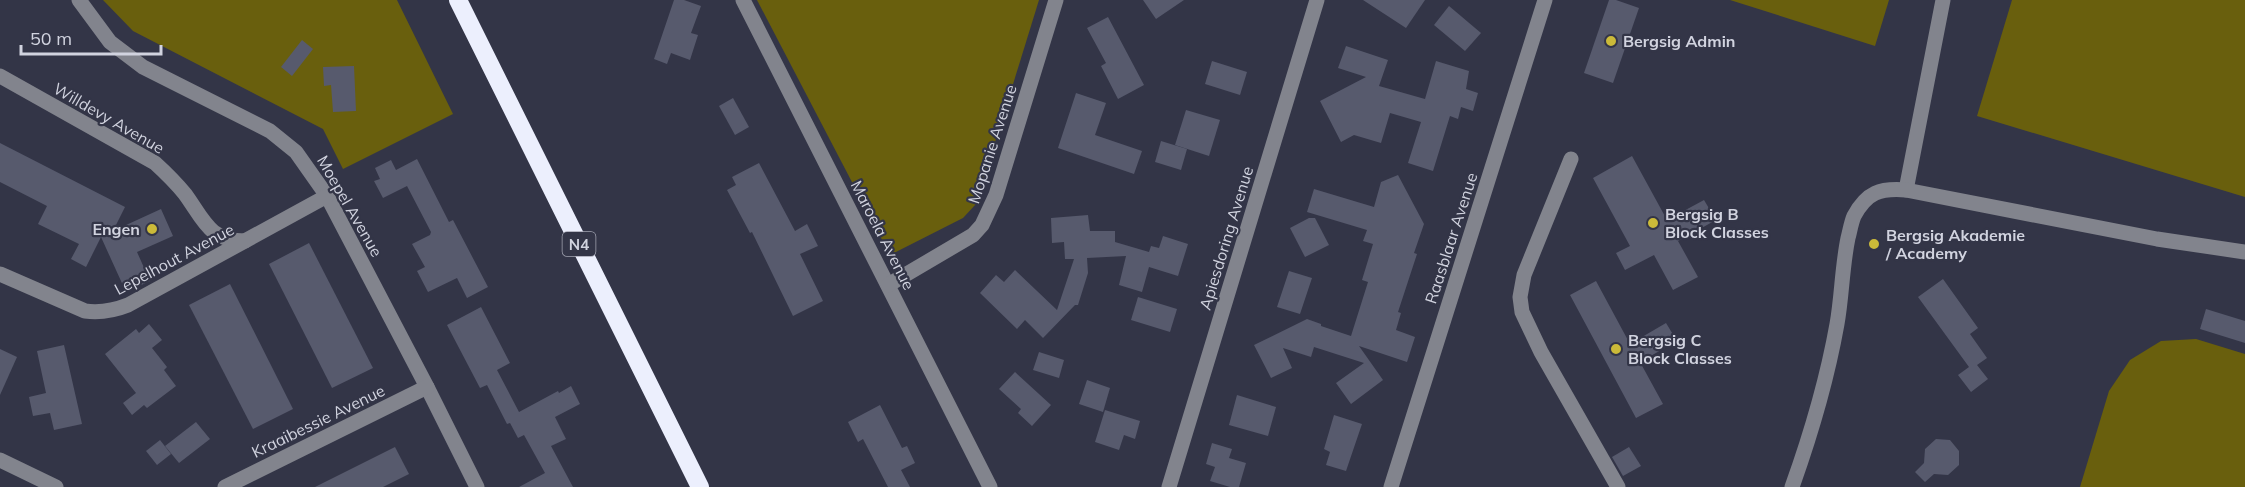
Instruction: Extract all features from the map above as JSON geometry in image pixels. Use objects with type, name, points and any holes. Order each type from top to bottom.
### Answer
[{"type":"highway","name":"N4","points":[[458,0],[700,487]]},
{"type":"street","name":"Moepel Avenue","points":[[79,0],[110,42],[143,67],[263,127],[287,143],[303,160],[327,196],[477,487]]},
{"type":"street","name":"Maroela Avenue","points":[[743,0],[990,487]]},
{"type":"street","name":"Mopanie Avenue","points":[[888,285],[963,242],[982,225],[996,195],[1056,0]]},
{"type":"street","name":"Apiesdoring Avenue","points":[[1169,487],[1317,0]]},
{"type":"street","name":"Raasblaar Avenue","points":[[1391,487],[1545,0]]},
{"type":"street","points":[[1906,190],[1943,0]]},
{"type":"street","name":"Willdevy Avenue","points":[[0,76],[155,164],[171,177],[205,224],[215,234],[228,241],[246,241]]},
{"type":"street","points":[[1571,159],[1524,276],[1520,297],[1522,312],[1540,352],[1618,487]]},
{"type":"street","points":[[1792,487],[1811,434],[1831,357],[1838,321],[1844,261],[1853,218],[1866,198],[1885,188],[1906,190],[2157,239],[2245,252]]},
{"type":"street","name":"Lepelhout Avenue","points":[[0,274],[85,311],[100,313],[128,305],[327,196]]},
{"type":"street","name":"Kraaibessie Avenue","points":[[225,487],[427,387]]},
{"type":"street","points":[[0,460],[56,487]]},
{"type":"shaded area","points":[[103,0],[397,0],[453,114],[343,169],[323,129],[133,31]]},
{"type":"shaded area","points":[[757,0],[1039,0],[976,204],[963,218],[890,255]]},
{"type":"shaded area","points":[[1730,0],[1889,0],[1875,46]]},
{"type":"shaded area","points":[[2012,0],[2245,0],[2245,197],[1977,116]]},
{"type":"shaded area","points":[[2196,339],[2245,354],[2245,487],[2080,487],[2109,391],[2130,360],[2161,341]]},
{"type":"building","points":[[674,0],[684,0],[701,6],[691,33],[698,35],[690,60],[671,53],[667,64],[654,59]]},
{"type":"building","points":[[1143,0],[1184,0],[1156,19]]},
{"type":"building","points":[[1363,0],[1425,0],[1406,28]]},
{"type":"building","name":"Bergsig Admin","points":[[1609,0],[1616,0],[1639,8],[1613,83],[1584,73]]},
{"type":"building","points":[[1449,6],[1481,33],[1465,51],[1434,25]]},
{"type":"building","points":[[1108,17],[1144,85],[1118,99],[1101,66],[1106,63],[1087,28]]},
{"type":"building","points":[[302,40],[313,49],[292,76],[281,67]]},
{"type":"building","points":[[1346,46],[1388,60],[1379,86],[1425,99],[1436,61],[1469,71],[1466,89],[1478,93],[1473,111],[1461,107],[1458,119],[1450,116],[1433,171],[1408,163],[1421,122],[1390,113],[1381,143],[1354,135],[1341,142],[1320,101],[1366,77],[1338,68]]},
{"type":"building","points":[[1212,61],[1247,72],[1240,95],[1205,84]]},
{"type":"building","points":[[354,66],[356,111],[333,112],[331,85],[324,86],[323,67]]},
{"type":"building","points":[[1076,93],[1106,103],[1095,135],[1142,151],[1134,174],[1058,148]]},
{"type":"building","points":[[733,98],[749,127],[735,135],[719,106]]},
{"type":"building","points":[[1186,110],[1220,120],[1209,156],[1175,145]]},
{"type":"building","points":[[1161,141],[1187,149],[1181,170],[1155,162]]},
{"type":"building","points":[[0,143],[125,207],[113,231],[161,209],[173,236],[137,252],[150,281],[126,292],[101,237],[86,267],[71,259],[79,244],[38,224],[47,206],[0,182]]},
{"type":"building","points":[[1632,156],[1667,220],[1704,200],[1716,220],[1678,241],[1698,277],[1673,290],[1654,255],[1625,270],[1616,253],[1630,246],[1593,178]]},
{"type":"building","points":[[417,159],[449,222],[453,220],[488,287],[467,298],[457,278],[428,292],[417,271],[425,267],[412,244],[430,235],[431,232],[407,186],[383,198],[374,181],[380,179],[375,168],[391,160],[396,170]]},
{"type":"building","points":[[759,163],[795,231],[807,224],[818,246],[800,254],[823,301],[793,316],[752,232],[750,233],[727,190],[736,185],[732,177]]},
{"type":"building","points":[[1398,175],[1424,224],[1398,312],[1401,313],[1396,330],[1415,337],[1407,362],[1359,346],[1383,380],[1351,404],[1336,383],[1364,363],[1314,347],[1311,357],[1283,348],[1292,368],[1271,378],[1254,345],[1307,319],[1351,336],[1368,282],[1362,280],[1373,244],[1363,241],[1367,230],[1307,212],[1314,189],[1374,207],[1381,182]]},
{"type":"building","points":[[1088,215],[1090,231],[1115,231],[1115,242],[1149,252],[1151,246],[1159,248],[1163,236],[1188,244],[1178,276],[1149,267],[1142,292],[1119,285],[1126,256],[1087,258],[1088,273],[1078,305],[1075,305],[1043,338],[1025,320],[1017,329],[980,293],[996,275],[1004,282],[1015,270],[1057,310],[1074,259],[1065,259],[1064,242],[1052,243],[1051,218]]},
{"type":"building","points":[[1309,218],[1315,218],[1329,245],[1305,257],[1290,228]]},
{"type":"building","points":[[309,243],[373,368],[332,388],[269,264]]},
{"type":"building","points":[[1289,271],[1312,278],[1300,314],[1277,307]]},
{"type":"building","points":[[1943,279],[1978,328],[1970,334],[1987,358],[1977,365],[1988,379],[1971,392],[1958,375],[1969,367],[1918,297]]},
{"type":"building","name":"Bergsig C Block Classes","points":[[1596,281],[1630,344],[1666,323],[1677,341],[1640,362],[1663,404],[1636,418],[1570,295]]},
{"type":"building","points":[[230,284],[293,409],[253,429],[189,305]]},
{"type":"building","points":[[1138,297],[1177,309],[1170,332],[1131,320]]},
{"type":"building","points":[[481,307],[510,363],[497,370],[519,412],[571,386],[580,404],[555,417],[566,439],[551,446],[573,487],[519,487],[545,473],[524,435],[518,438],[510,423],[507,424],[487,385],[480,388],[447,325]]},
{"type":"building","points":[[2206,309],[2245,321],[2245,343],[2200,329]]},
{"type":"building","points":[[149,324],[162,340],[152,348],[167,367],[164,370],[176,386],[147,408],[144,405],[132,415],[123,403],[136,393],[105,354],[136,329],[139,333]]},
{"type":"building","points":[[64,345],[82,424],[54,430],[50,413],[33,416],[29,397],[46,393],[37,351]]},
{"type":"building","points":[[0,349],[17,357],[0,395]]},
{"type":"building","points":[[1039,352],[1064,360],[1059,378],[1033,370]]},
{"type":"building","points":[[1015,372],[1051,405],[1032,426],[1018,413],[1021,409],[999,389]]},
{"type":"building","points":[[1087,380],[1110,388],[1103,412],[1079,404]]},
{"type":"building","points":[[1237,395],[1276,407],[1268,436],[1229,425]]},
{"type":"building","points":[[880,405],[902,448],[907,446],[915,463],[901,470],[910,487],[888,487],[863,439],[858,442],[848,422]]},
{"type":"building","points":[[1105,410],[1140,421],[1135,439],[1124,435],[1119,450],[1095,442]]},
{"type":"building","points":[[1334,415],[1362,424],[1346,471],[1326,465],[1330,452],[1324,449]]},
{"type":"building","points":[[196,422],[210,439],[179,463],[165,446]]},
{"type":"building","points":[[1936,439],[1950,440],[1959,451],[1959,465],[1948,475],[1934,474],[1925,482],[1915,472],[1924,463],[1925,449]]},
{"type":"building","points":[[160,440],[171,454],[157,465],[146,451]]},
{"type":"building","points":[[1212,443],[1232,449],[1229,458],[1246,463],[1239,487],[1230,487],[1210,481],[1215,467],[1206,464]]},
{"type":"building","points":[[395,447],[409,474],[383,487],[315,487]]},
{"type":"building","points":[[1629,447],[1641,466],[1623,476],[1612,457]]},
{"type":"place","name":"Bergsig Admin","points":[[1611,41]]},
{"type":"place","name":"Bergsig B Block Classes","points":[[1653,223]]},
{"type":"place","name":"Engen","points":[[152,229]]},
{"type":"place","name":"Bergsig Akademie / Academy","points":[[1874,244]]},
{"type":"place","name":"Bergsig C Block Classes","points":[[1616,349]]}]
